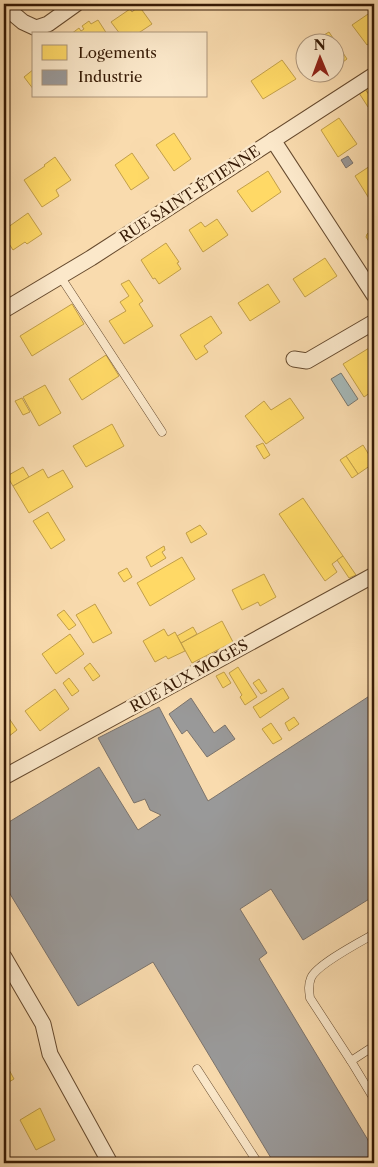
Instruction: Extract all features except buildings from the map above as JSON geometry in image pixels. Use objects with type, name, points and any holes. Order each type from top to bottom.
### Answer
[{"type":"street","points":[[4,6],[23,22],[36,28],[48,24],[76,4]]},
{"type":"street","name":"RUE SAINT-ÉTIENNE","points":[[4,310],[374,74]]},
{"type":"street","points":[[273,140],[374,295]]},
{"type":"street","points":[[294,359],[308,361],[374,322]]},
{"type":"street","name":"RUE AUX MOGES","points":[[4,777],[374,576]]},
{"type":"street","points":[[4,957],[42,1024],[50,1054],[110,1163]]},
{"type":"lane","points":[[60,276],[162,432]]},
{"type":"lane","points":[[374,934],[319,968],[311,977],[309,986],[310,998],[374,1099]]},
{"type":"lane","points":[[351,1061],[374,1046]]},
{"type":"lane","points":[[197,1069],[258,1163]]},
{"type":"shaded area","points":[[341,373],[358,399],[348,406],[331,379]]}]
